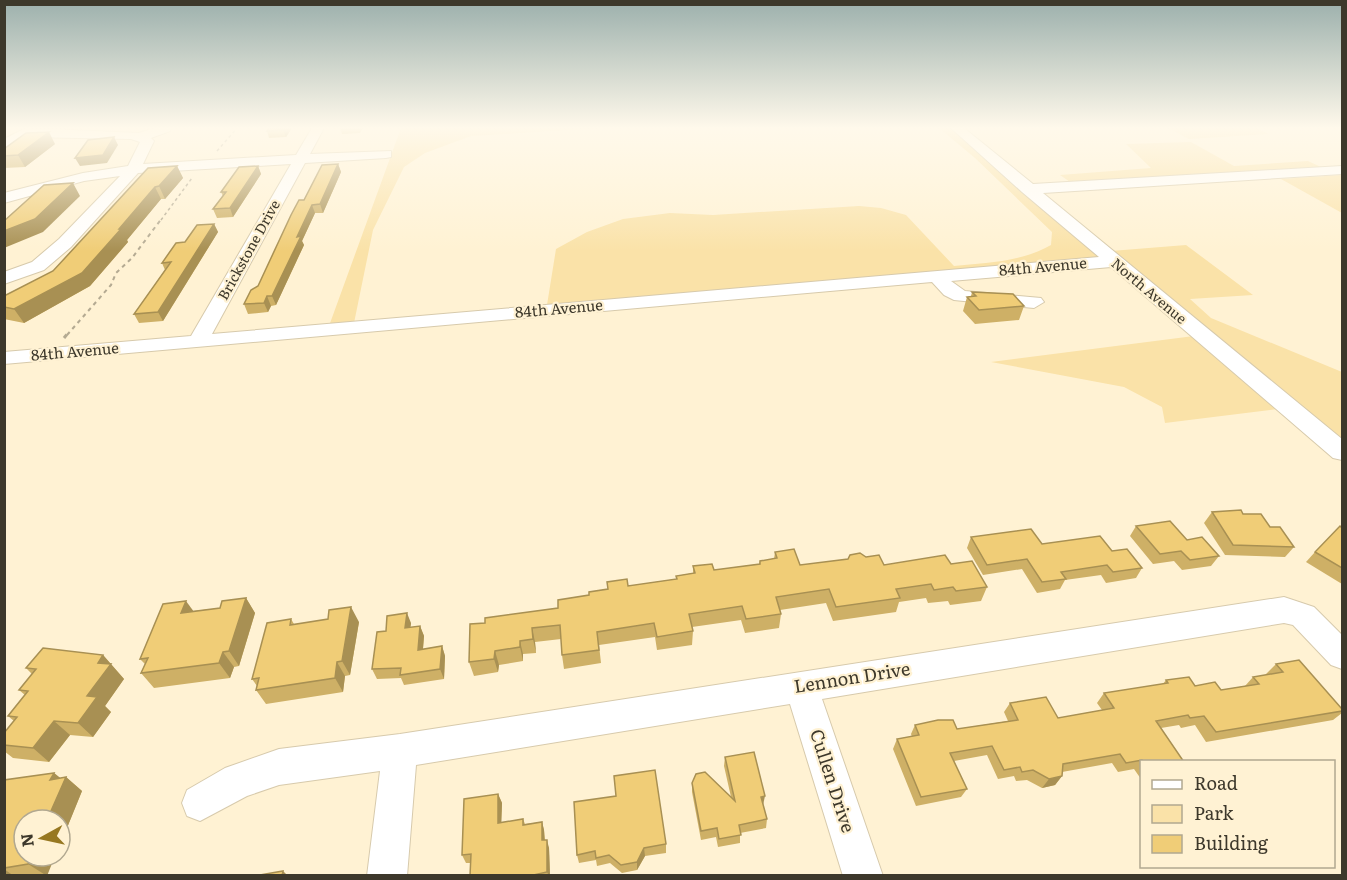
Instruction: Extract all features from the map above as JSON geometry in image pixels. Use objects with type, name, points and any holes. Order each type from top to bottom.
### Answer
[{"type":"street","points":[[4,198],[83,177],[134,169]]},
{"type":"street","points":[[4,279],[38,266],[65,243],[134,169]]},
{"type":"street","name":"Brickstone Drive","points":[[198,341],[294,169]]},
{"type":"street","name":"North Avenue","points":[[1004,169],[1342,452]]},
{"type":"street","points":[[1027,189],[1342,170]]},
{"type":"street","name":"84th Avenue","points":[[4,358],[1114,261]]},
{"type":"street","points":[[971,274],[990,293],[987,297]]},
{"type":"street","points":[[937,277],[951,291],[961,296],[1034,302]]},
{"type":"street","name":"Lennon Drive","points":[[201,803],[238,781],[279,767],[400,752],[1284,610],[1303,616],[1342,655]]},
{"type":"street","name":"Cullen Drive","points":[[801,686],[863,876]]},
{"type":"street","points":[[387,876],[400,752]]},
{"type":"path","points":[[60,341],[111,285],[116,273],[132,258],[169,206],[200,169]]},
{"type":"green space","points":[[386,169],[403,169],[373,230],[354,323],[547,305],[556,249],[587,232],[623,219],[670,213],[713,215],[859,206],[881,208],[906,215],[954,266],[1016,258],[1051,245],[1052,232],[987,169],[1000,169],[1100,254],[1093,262],[329,326]]},
{"type":"green space","points":[[1137,169],[1306,169],[1073,184],[1060,175]]},
{"type":"green space","points":[[1342,175],[1342,213],[1281,179]]},
{"type":"green space","points":[[1186,245],[1253,295],[1190,299],[1211,318],[1342,372],[1342,440],[1111,251]]},
{"type":"green space","points":[[1194,336],[1277,409],[1165,423],[1162,407],[1124,387],[991,362]]},
{"type":"building","points":[[147,169],[174,169],[159,186],[155,187],[82,273],[14,309],[4,307],[4,296],[53,271]]},
{"type":"building","points":[[238,169],[256,169],[230,208],[213,209],[226,192],[221,192]]},
{"type":"building","points":[[320,169],[336,169],[320,204],[312,205],[297,237],[301,236],[272,296],[267,296],[264,303],[244,304],[251,290],[258,286],[299,200],[304,200]]},
{"type":"building","points":[[73,183],[35,219],[4,231],[4,221],[44,185]]},
{"type":"building","points":[[214,224],[158,312],[134,314],[171,262],[162,263],[176,243],[185,242],[197,225]]},
{"type":"building","points":[[972,292],[1013,294],[1024,306],[979,310],[967,297],[976,296]]},
{"type":"building","points":[[1241,510],[1243,514],[1261,514],[1270,527],[1280,527],[1294,547],[1233,545],[1212,512]]},
{"type":"building","points":[[1170,521],[1187,540],[1202,537],[1219,556],[1190,560],[1181,551],[1160,554],[1136,526]]},
{"type":"building","points":[[1340,526],[1342,528],[1342,568],[1315,552]]},
{"type":"building","points":[[1031,529],[1042,544],[1100,536],[1112,551],[1127,549],[1142,568],[1113,572],[1107,565],[1061,572],[1066,579],[1042,582],[1027,559],[987,565],[971,537]]},
{"type":"building","points":[[794,549],[800,565],[848,559],[850,555],[860,553],[866,557],[879,555],[884,565],[945,555],[951,564],[972,561],[987,587],[956,591],[953,587],[934,590],[931,584],[896,589],[900,598],[836,607],[829,589],[776,597],[781,614],[746,619],[742,606],[689,614],[693,631],[657,637],[654,623],[597,632],[599,650],[562,655],[560,625],[532,628],[533,639],[520,641],[520,647],[495,651],[494,659],[469,662],[470,624],[485,623],[485,618],[558,608],[558,600],[608,589],[607,582],[627,579],[628,586],[677,579],[676,576],[695,573],[693,566],[712,564],[714,570],[760,564],[760,561],[777,558],[775,552]]},
{"type":"building","points":[[246,598],[229,651],[223,652],[219,663],[141,673],[148,658],[140,659],[163,604],[186,601],[181,613],[220,608],[222,601]]},
{"type":"building","points":[[351,607],[342,661],[337,662],[335,678],[256,690],[259,678],[252,679],[267,623],[291,619],[290,625],[328,619],[329,610]]},
{"type":"building","points":[[407,613],[405,628],[420,626],[418,650],[442,646],[440,669],[400,675],[401,668],[372,669],[377,632],[386,631],[387,616]]},
{"type":"building","points":[[43,648],[103,655],[98,663],[111,664],[87,696],[97,697],[78,723],[54,721],[33,748],[4,745],[4,733],[17,717],[8,716],[28,691],[19,690],[36,669],[26,668]]},
{"type":"building","points":[[1299,660],[1342,711],[1216,732],[1204,716],[1190,718],[1188,715],[1156,721],[1183,760],[1140,760],[1126,763],[1120,754],[1063,764],[1062,776],[1049,779],[1033,770],[1022,772],[1020,767],[1004,770],[992,746],[950,753],[967,789],[921,797],[897,739],[919,735],[915,725],[938,720],[953,720],[957,729],[1018,720],[1010,703],[1046,697],[1058,718],[1114,708],[1104,693],[1168,683],[1166,680],[1189,677],[1195,686],[1215,682],[1221,690],[1259,684],[1253,677],[1283,672],[1276,664]]},
{"type":"building","points":[[754,752],[765,796],[761,797],[767,819],[739,825],[741,835],[719,839],[717,828],[701,831],[692,783],[696,774],[705,772],[735,801],[725,757]]},
{"type":"building","points":[[655,770],[666,844],[644,848],[637,862],[621,865],[609,855],[596,858],[595,851],[577,855],[574,802],[616,796],[614,776]]},
{"type":"building","points":[[54,773],[50,780],[66,777],[52,808],[12,808],[12,867],[4,868],[4,780]]},
{"type":"building","points":[[498,794],[498,823],[523,819],[523,825],[542,822],[542,840],[547,840],[547,872],[529,876],[470,876],[471,854],[462,855],[464,799]]},
{"type":"building","points":[[283,871],[282,876],[254,876]]}]
